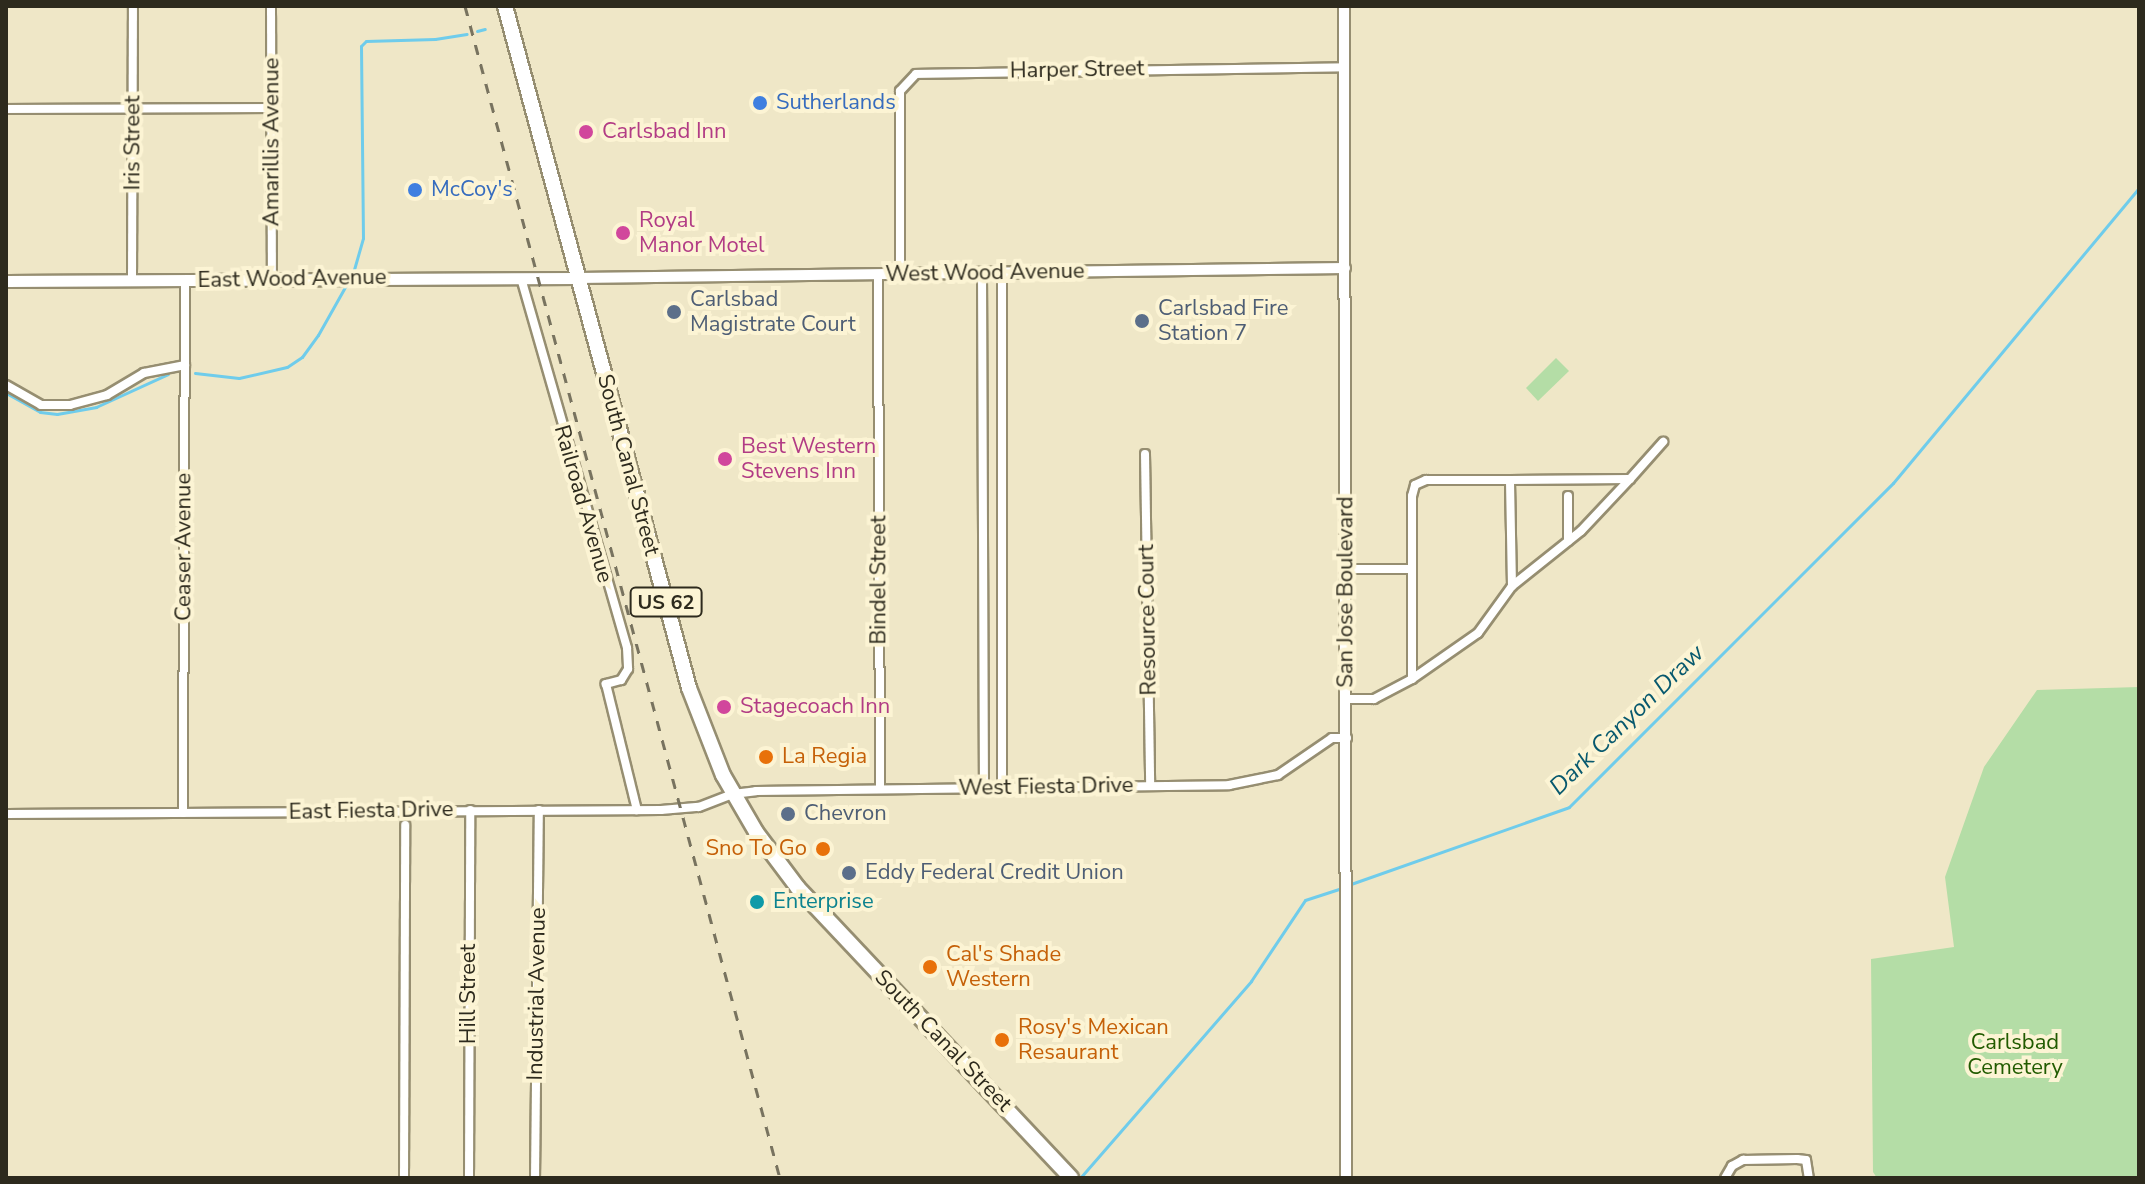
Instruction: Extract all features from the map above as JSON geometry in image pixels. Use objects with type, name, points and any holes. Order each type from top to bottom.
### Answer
[{"type":"highway","name":"South Canal Street","points":[[505,6],[689,688],[733,794],[798,888],[1071,1178]]},
{"type":"main road","name":"East Wood Avenue","points":[[6,281],[578,278]]},
{"type":"street","name":"Iris Street","points":[[132,281],[133,6]]},
{"type":"street","name":"Amarillis Avenue","points":[[271,6],[272,279]]},
{"type":"street","name":"San Jose Boulevard","points":[[1344,6],[1346,1178]]},
{"type":"street","name":"Harper Street","points":[[900,274],[900,91],[905,81],[921,71],[1344,67]]},
{"type":"street","points":[[6,109],[271,108]]},
{"type":"street","name":"West Wood Avenue","points":[[578,278],[1345,268]]},
{"type":"street","points":[[982,273],[984,787]]},
{"type":"street","points":[[1002,273],[1002,787]]},
{"type":"street","name":"Bindel Street","points":[[878,274],[880,789]]},
{"type":"street","name":"Railroad Avenue","points":[[521,278],[627,648],[628,669],[621,680],[606,684],[637,810]]},
{"type":"street","name":"Ceaser Avenue","points":[[183,813],[185,280]]},
{"type":"street","points":[[6,385],[38,404],[58,407],[101,398],[144,373],[185,365]]},
{"type":"street","points":[[1346,699],[1374,699],[1412,679],[1478,633],[1512,586],[1568,541],[1663,442]]},
{"type":"street","name":"Resource Court","points":[[1145,454],[1150,785]]},
{"type":"street","points":[[1412,679],[1412,496],[1415,485],[1426,480],[1630,479]]},
{"type":"street","points":[[1510,480],[1512,586]]},
{"type":"street","points":[[1568,496],[1568,541]]},
{"type":"street","points":[[1346,569],[1412,569]]},
{"type":"street","name":"West Fiesta Drive","points":[[733,794],[984,787],[1229,785],[1263,780],[1295,766],[1332,738],[1347,738]]},
{"type":"street","name":"East Fiesta Drive","points":[[6,814],[637,810],[699,807],[733,794]]},
{"type":"street","name":"Hill Street","points":[[469,1178],[470,810]]},
{"type":"street","name":"Industrial Avenue","points":[[535,1178],[539,810]]},
{"type":"street","points":[[404,1178],[405,825]]},
{"type":"street","points":[[1725,1178],[1732,1166],[1743,1160],[1806,1160],[1809,1178]]},
{"type":"green space","points":[[1556,358],[1569,371],[1538,401],[1526,388]]},
{"type":"green space","name":"Carlsbad Cemetery","points":[[2139,687],[2139,1178],[1877,1178],[1873,1172],[1871,959],[1954,947],[1945,877],[1984,767],[2037,690]]},
{"type":"waterway","points":[[477,31],[485,29]]},
{"type":"waterway","points":[[353,273],[363,238],[361,46],[366,41],[435,39],[467,34]]},
{"type":"waterway","name":"Dark Canyon Draw","points":[[1348,885],[1569,807],[1893,483],[2139,188]]},
{"type":"waterway","points":[[195,373],[239,378],[287,367],[302,357],[318,335],[345,287]]},
{"type":"waterway","points":[[6,393],[40,412],[57,414],[96,407],[168,374]]},
{"type":"waterway","name":"Dark Canyon Draw","points":[[1080,1178],[1251,981],[1305,900],[1341,888]]},
{"type":"railway","points":[[465,6],[780,1178]]},
{"type":"place","name":"Sutherlands","points":[[760,103]]},
{"type":"place","name":"Carlsbad Inn","points":[[586,132]]},
{"type":"place","name":"McCoy's","points":[[415,190]]},
{"type":"place","name":"Royal Manor Motel","points":[[623,233]]},
{"type":"place","name":"Carlsbad Magistrate Court","points":[[674,312]]},
{"type":"place","name":"Carlsbad Fire Station 7","points":[[1142,321]]},
{"type":"place","name":"Best Western Stevens Inn","points":[[725,459]]},
{"type":"place","name":"Stagecoach Inn","points":[[724,707]]},
{"type":"place","name":"La Regia","points":[[766,757]]},
{"type":"place","name":"Chevron","points":[[788,814]]},
{"type":"place","name":"Sno To Go","points":[[823,849]]},
{"type":"place","name":"Eddy Federal Credit Union","points":[[849,873]]},
{"type":"place","name":"Enterprise","points":[[757,902]]},
{"type":"place","name":"Cal's Shade Western","points":[[930,967]]},
{"type":"place","name":"Rosy's Mexican Resaurant","points":[[1002,1040]]}]
